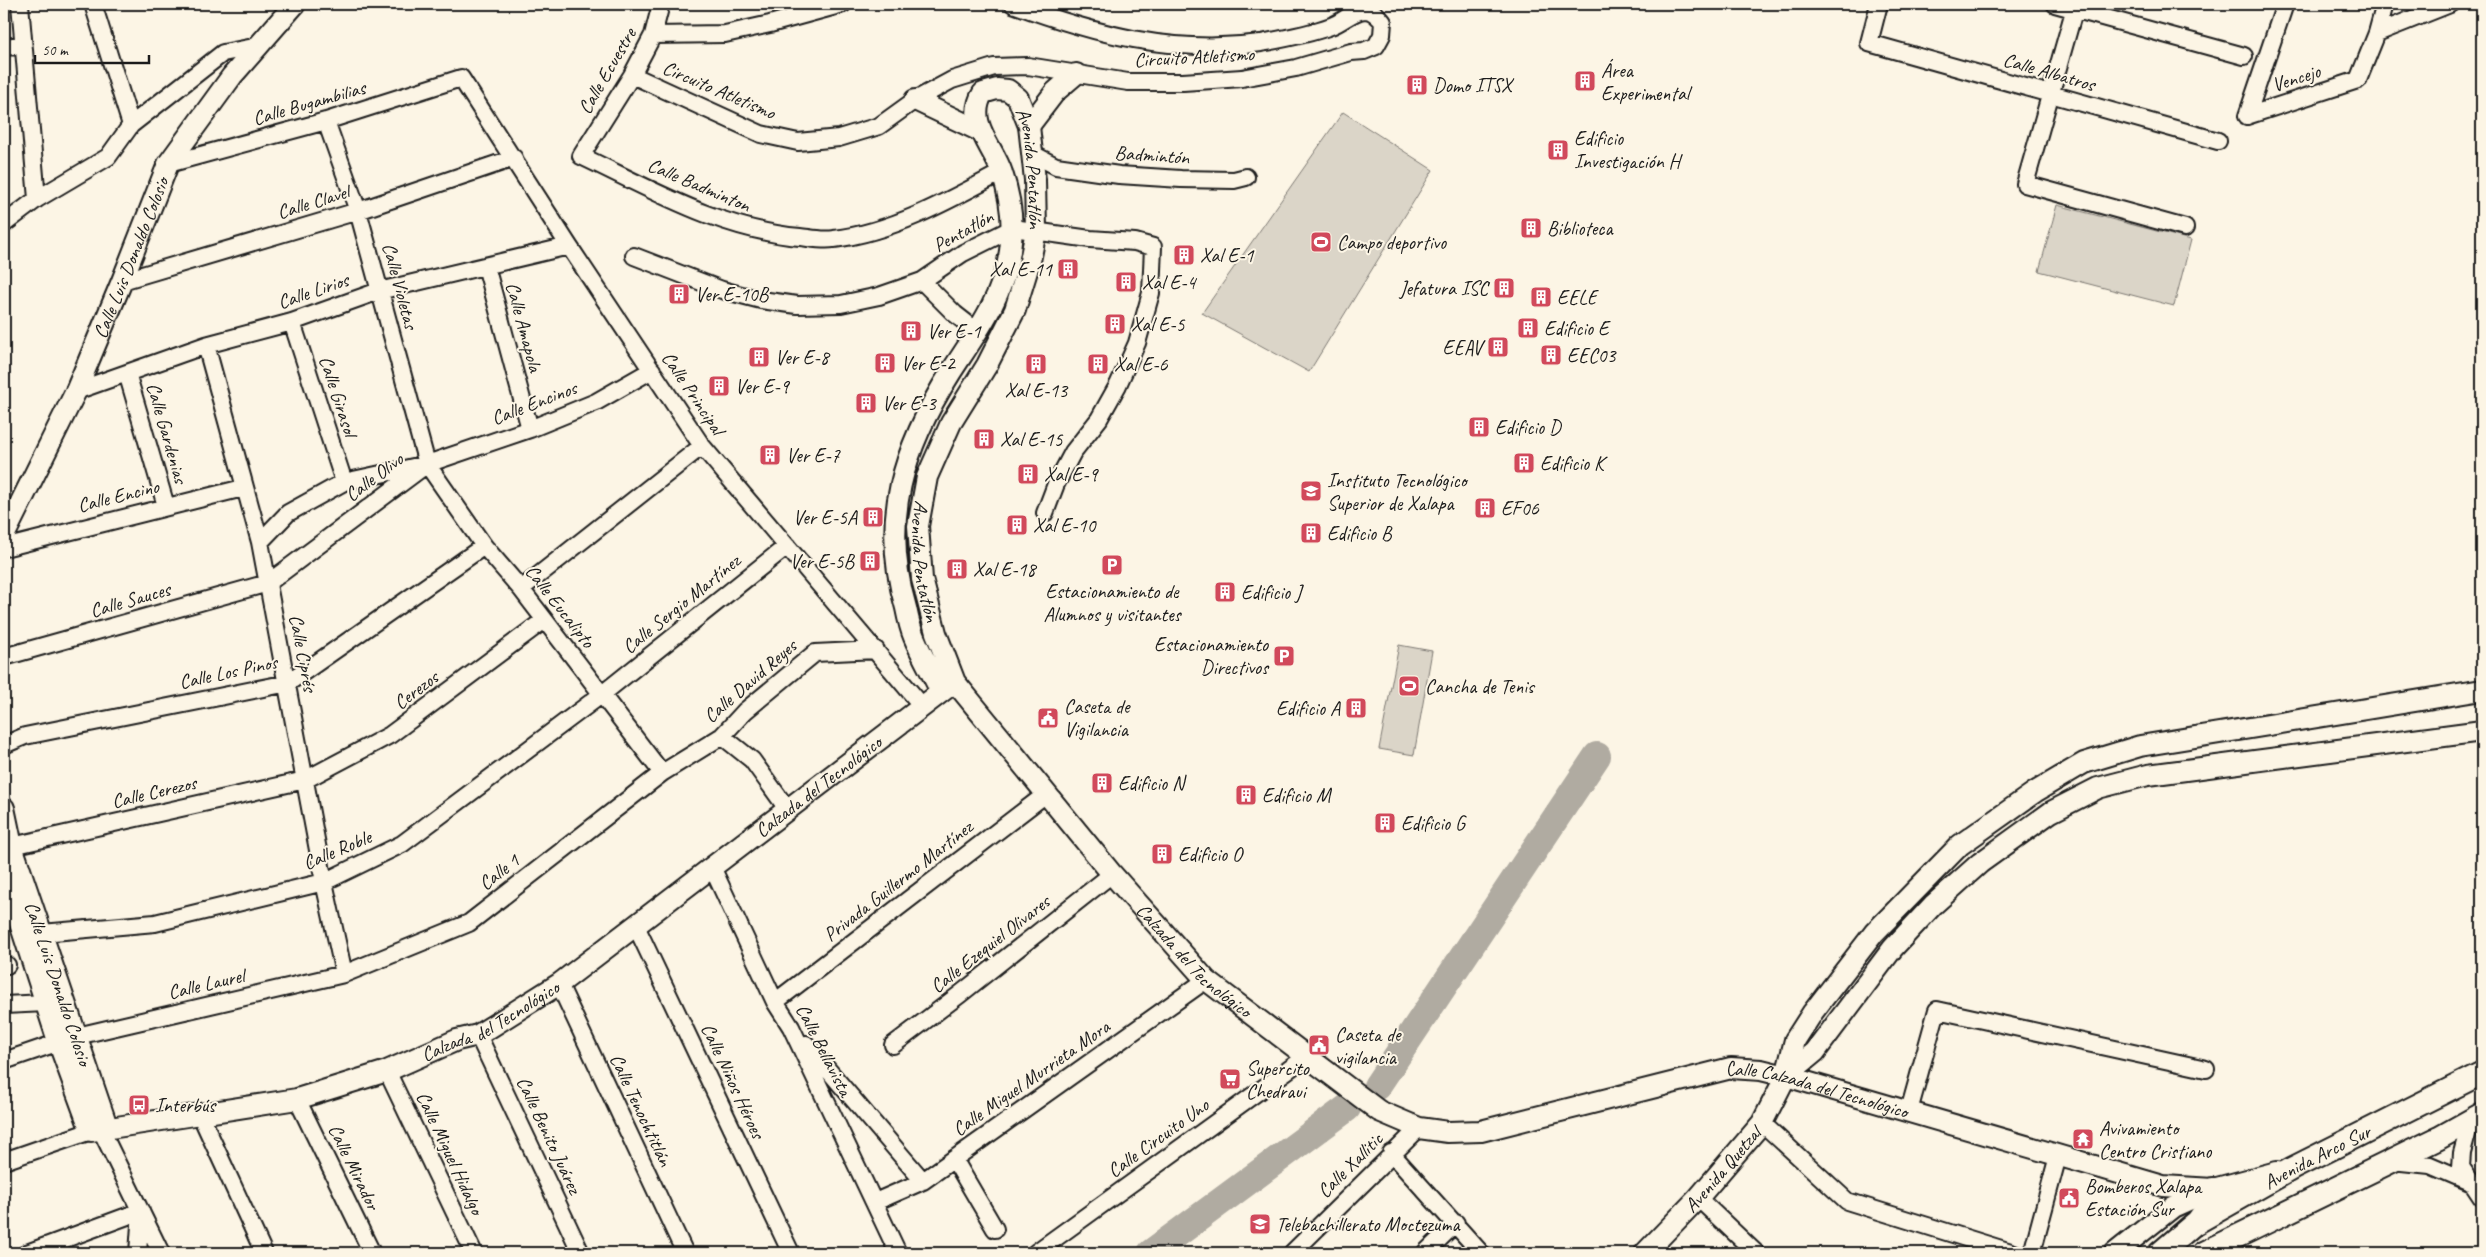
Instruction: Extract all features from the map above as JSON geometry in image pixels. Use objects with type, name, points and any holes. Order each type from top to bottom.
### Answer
[{"type":"main road","name":"Avenida Arco Sur","points":[[2160,1253],[2194,1224],[2293,1168],[2482,1073]]},
{"type":"main road","name":"Avenida Arco Sur","points":[[2203,1253],[2477,1117]]},
{"type":"main road","points":[[2194,1224],[2210,1204],[2213,1188]]},
{"type":"street","points":[[20,4],[37,199]]},
{"type":"street","points":[[94,4],[131,125]]},
{"type":"street","name":"Calle Luis Donaldo Colosio","points":[[4,536],[76,391],[168,164],[232,76],[295,4]]},
{"type":"street","name":"Calle Ecuestre","points":[[580,156],[632,75],[653,35],[661,4]]},
{"type":"street","name":"Circuito Atletismo","points":[[653,35],[725,34],[843,4]]},
{"type":"street","name":"Circuito Atletismo","points":[[632,75],[761,134],[798,142],[839,138],[879,126],[914,100],[952,80],[994,67],[1028,66],[1128,82],[1183,82],[1242,78],[1296,68],[1351,52],[1364,51],[1376,46],[1382,35],[1383,22],[1376,14],[1366,10],[1354,13],[1332,26],[1261,42],[1192,46],[1133,40],[1069,24],[1013,4]]},
{"type":"street","name":"Calle Albatros","points":[[1879,4],[1869,43],[2218,141]]},
{"type":"street","points":[[2055,4],[2075,6],[2244,56]]},
{"type":"street","name":"Vencejo","points":[[2285,4],[2247,116],[2358,80],[2377,33]]},
{"type":"street","points":[[2377,33],[2385,4]]},
{"type":"street","points":[[2377,33],[2450,4]]},
{"type":"street","points":[[2075,6],[2025,184],[2185,228]]},
{"type":"street","points":[[4,47],[23,45]]},
{"type":"street","points":[[4,224],[37,199],[108,157],[131,125],[222,53],[260,46]]},
{"type":"street","points":[[1029,126],[1055,92],[1076,74]]},
{"type":"street","name":"Calle Bugambilias","points":[[168,164],[326,121],[461,78]]},
{"type":"street","name":"Calle Principal","points":[[461,78],[514,158],[568,246],[702,446],[924,707]]},
{"type":"street","name":"Avenida Pentatlón","points":[[988,90],[1008,90],[1018,98],[1029,126],[1035,180],[1036,231],[1030,261],[1015,310],[987,365],[951,423],[927,477],[918,526],[922,579],[948,687],[914,636],[900,587],[894,545],[898,494],[909,454],[928,409],[978,332],[995,301],[1007,271],[1014,228],[1002,172],[980,131],[977,107],[979,99],[988,90]]},
{"type":"street","points":[[914,100],[980,131]]},
{"type":"street","name":"Calle Violetas","points":[[326,121],[358,211],[427,464]]},
{"type":"street","name":"Badmintón","points":[[1031,153],[1056,166],[1119,175],[1234,180],[1246,177]]},
{"type":"street","name":"Calle Badminton","points":[[580,156],[714,218],[742,228],[783,235],[832,240],[884,228],[1002,172]]},
{"type":"street","name":"Calle Clavel","points":[[122,281],[358,211],[514,158]]},
{"type":"street","points":[[1035,180],[1056,166]]},
{"type":"street","name":"Pentatlón","points":[[634,256],[722,290],[761,300],[797,305],[841,304],[879,296],[922,280],[963,253],[1014,228],[1090,239],[1135,242],[1154,246],[1151,293],[1137,343],[1118,385],[1098,419],[1073,452],[1056,484],[1045,513]]},
{"type":"street","name":"Calle Lirios","points":[[76,391],[206,345],[292,322],[379,291],[568,246]]},
{"type":"street","name":"Calle Amapola","points":[[486,266],[530,429]]},
{"type":"street","points":[[922,280],[955,314],[978,332]]},
{"type":"street","name":"Calle Girasol","points":[[292,322],[344,482]]},
{"type":"street","name":"Calle Ciprés","points":[[206,345],[243,488],[260,542],[324,882],[344,974]]},
{"type":"street","name":"Calle Encinos","points":[[427,464],[530,429],[596,402],[652,370]]},
{"type":"street","name":"Calle Gardenias","points":[[127,373],[166,506]]},
{"type":"street","points":[[521,589],[702,446]]},
{"type":"street","name":"Calle Olivo","points":[[260,542],[288,513],[344,482],[427,464]]},
{"type":"street","name":"Calle Olivo","points":[[268,583],[427,464]]},
{"type":"street","name":"Calle Eucalipto","points":[[427,464],[484,546],[521,589],[543,621],[662,773]]},
{"type":"street","name":"Calle Encino","points":[[4,548],[243,488]]},
{"type":"street","name":"Calle Los Pinos","points":[[4,744],[25,736],[288,683],[484,546]]},
{"type":"street","name":"Calle Sergio Martínez","points":[[601,695],[787,546]]},
{"type":"street","name":"Calle Sauces","points":[[4,657],[268,583]]},
{"type":"street","name":"Cerezos","points":[[305,780],[390,735],[543,621]]},
{"type":"street","name":"Calle David Reyes","points":[[662,773],[722,736],[745,711],[815,653],[876,650]]},
{"type":"street","name":"Calzada del Tecnológico","points":[[100,1130],[297,1099],[387,1071],[456,1040],[478,1035],[559,984],[712,867],[782,803],[924,707],[948,687],[1046,794],[1112,874],[1206,980],[1379,1111],[1419,1128]]},
{"type":"street","points":[[1786,1076],[1795,1040],[1813,1012],[1874,933],[1960,845],[2035,792],[2084,764],[2140,746],[2482,690]]},
{"type":"street","name":"Calle Roble","points":[[42,933],[155,923],[324,882],[402,844],[601,695]]},
{"type":"street","points":[[1786,1076],[1815,1052],[1893,948],[1933,906],[1980,863],[2051,812],[2098,788],[2148,775],[2482,731]]},
{"type":"street","points":[[722,736],[752,760],[782,803]]},
{"type":"street","name":"Calle 1","points":[[344,974],[469,923],[662,773]]},
{"type":"street","name":"Calle Cerezos","points":[[8,835],[305,780]]},
{"type":"street","name":"Privada Guillermo Martínez","points":[[776,1002],[1046,794]]},
{"type":"street","name":"Calle Luis Donaldo Colosio","points":[[4,808],[8,835],[42,933],[68,1039],[100,1130],[161,1253]]},
{"type":"street","name":"Calle Bellavista","points":[[712,867],[776,1002],[792,1027],[898,1253]]},
{"type":"street","name":"Calle Luis Donaldo Colosio","points":[[4,874],[46,1003],[68,1039]]},
{"type":"street","name":"Calle Ezequiel Olivares","points":[[893,1045],[960,996],[1112,874]]},
{"type":"street","name":"Calle Niños Héroes","points":[[636,926],[791,1253]]},
{"type":"street","name":"Calle Laurel","points":[[4,1061],[68,1039],[344,974]]},
{"type":"street","name":"Calle Miguel Murrieta Mora","points":[[875,1202],[922,1181],[1206,980]]},
{"type":"street","name":"Calle Tenochtitlán","points":[[559,984],[685,1253]]},
{"type":"street","points":[[4,1005],[46,1003]]},
{"type":"street","points":[[1909,1111],[1937,1010],[2206,1069]]},
{"type":"street","points":[[792,1027],[922,1181]]},
{"type":"street","name":"Calle Benito Juárez","points":[[478,1035],[581,1253]]},
{"type":"street","name":"Calle Circuito Uno","points":[[1035,1253],[1306,1057]]},
{"type":"street","name":"Calle Calzada del Tecnológico","points":[[1419,1128],[1448,1132],[1481,1131],[1731,1068],[1760,1070],[1909,1111],[2163,1186],[2213,1188]]},
{"type":"street","name":"Calle Miguel Hidalgo","points":[[387,1071],[474,1253]]},
{"type":"street","name":"Avenida Quetzal","points":[[1645,1253],[1698,1198],[1762,1122],[1786,1076]]},
{"type":"street","name":"Calle Mirador","points":[[297,1099],[372,1253]]},
{"type":"street","points":[[200,1114],[264,1253]]},
{"type":"street","points":[[2477,1117],[2462,1153],[2461,1167],[2482,1198]]},
{"type":"street","points":[[1762,1122],[1847,1201],[2014,1253]]},
{"type":"street","name":"Calle Xallitic","points":[[1292,1253],[1419,1128]]},
{"type":"street","points":[[4,1161],[100,1130]]},
{"type":"street","points":[[1391,1154],[1481,1253]]},
{"type":"street","points":[[2032,1253],[2058,1156]]},
{"type":"street","points":[[954,1159],[995,1229]]},
{"type":"street","points":[[2390,1161],[2430,1165],[2472,1183]]},
{"type":"street","points":[[2115,1253],[2173,1207],[2213,1188],[2293,1168]]},
{"type":"street","points":[[1698,1198],[1756,1253]]},
{"type":"street","points":[[27,1253],[141,1212],[138,1253]]},
{"type":"street","points":[[1425,1253],[1456,1224]]},
{"type":"shaded area","name":"Campo deportivo","points":[[1343,112],[1433,170],[1309,372],[1202,313]]},
{"type":"shaded area","points":[[2057,205],[2191,240],[2174,306],[2039,271]]},
{"type":"shaded area","name":"Cancha de Tenis","points":[[1399,645],[1432,651],[1414,755],[1379,749]]},
{"type":"waterway","points":[[1377,1086],[1597,756]]},
{"type":"waterway","points":[[1151,1253],[1347,1108]]},
{"type":"place","name":"Área Experimental","points":[[1585,81]]},
{"type":"place","name":"Domo ITSX","points":[[1417,85]]},
{"type":"place","name":"Edificio Investigación H","points":[[1558,150]]},
{"type":"place","name":"Biblioteca","points":[[1531,228]]},
{"type":"place","name":"Campo deportivo","points":[[1321,242]]},
{"type":"place","name":"Xal E-1","points":[[1184,255]]},
{"type":"place","name":"Xal E-11","points":[[1068,269]]},
{"type":"place","name":"Xal E-4","points":[[1126,282]]},
{"type":"place","name":"Jefatura ISC","points":[[1504,288]]},
{"type":"place","name":"Ver E-10B","points":[[679,294]]},
{"type":"place","name":"EELE","points":[[1541,297]]},
{"type":"place","name":"Xal E-5","points":[[1115,324]]},
{"type":"place","name":"Edificio E","points":[[1528,328]]},
{"type":"place","name":"Ver E-1","points":[[911,331]]},
{"type":"place","name":"EEAV","points":[[1498,347]]},
{"type":"place","name":"EEC03","points":[[1551,355]]},
{"type":"place","name":"Ver E-8","points":[[759,357]]},
{"type":"place","name":"Ver E-2","points":[[885,363]]},
{"type":"place","name":"Xal E-13","points":[[1036,364]]},
{"type":"place","name":"Xal E-6","points":[[1098,364]]},
{"type":"place","name":"Ver E-9","points":[[719,386]]},
{"type":"place","name":"Ver E-3","points":[[866,403]]},
{"type":"place","name":"Edificio D","points":[[1479,427]]},
{"type":"place","name":"Xal E-15","points":[[984,439]]},
{"type":"place","name":"Ver E-7","points":[[770,455]]},
{"type":"place","name":"Edificio K","points":[[1524,463]]},
{"type":"place","name":"Xal E-9","points":[[1028,474]]},
{"type":"place","name":"Instituto Tecnológico Superior de Xalapa","points":[[1311,491]]},
{"type":"place","name":"EF06","points":[[1485,508]]},
{"type":"place","name":"Ver E-5A","points":[[873,517]]},
{"type":"place","name":"Xal E-10","points":[[1017,525]]},
{"type":"place","name":"Edificio B","points":[[1311,533]]},
{"type":"place","name":"Ver E-5B","points":[[870,561]]},
{"type":"place","name":"Estacionamiento de Alumnos y visitantes","points":[[1112,565]]},
{"type":"place","name":"Xal E-18","points":[[957,569]]},
{"type":"place","name":"Edificio J","points":[[1225,592]]},
{"type":"place","name":"Estacionamiento Directivos","points":[[1284,656]]},
{"type":"place","name":"Cancha de Tenis","points":[[1409,686]]},
{"type":"place","name":"Edificio A","points":[[1356,708]]},
{"type":"place","name":"Caseta de Vigilancia","points":[[1048,718]]},
{"type":"place","name":"Edificio N","points":[[1102,783]]},
{"type":"place","name":"Edificio M","points":[[1246,795]]},
{"type":"place","name":"Edificio G","points":[[1385,823]]},
{"type":"place","name":"Edificio O","points":[[1162,854]]},
{"type":"place","name":"Caseta de vigilancia","points":[[1319,1045]]},
{"type":"place","name":"Supercito Chedraui","points":[[1230,1079]]},
{"type":"place","name":"Interbús","points":[[139,1105]]},
{"type":"place","name":"Avivamiento Centro Cristiano","points":[[2083,1139]]},
{"type":"place","name":"Bomberos Xalapa Estación Sur","points":[[2069,1198]]},
{"type":"place","name":"Telebachillerato Moctezuma","points":[[1260,1224]]}]
